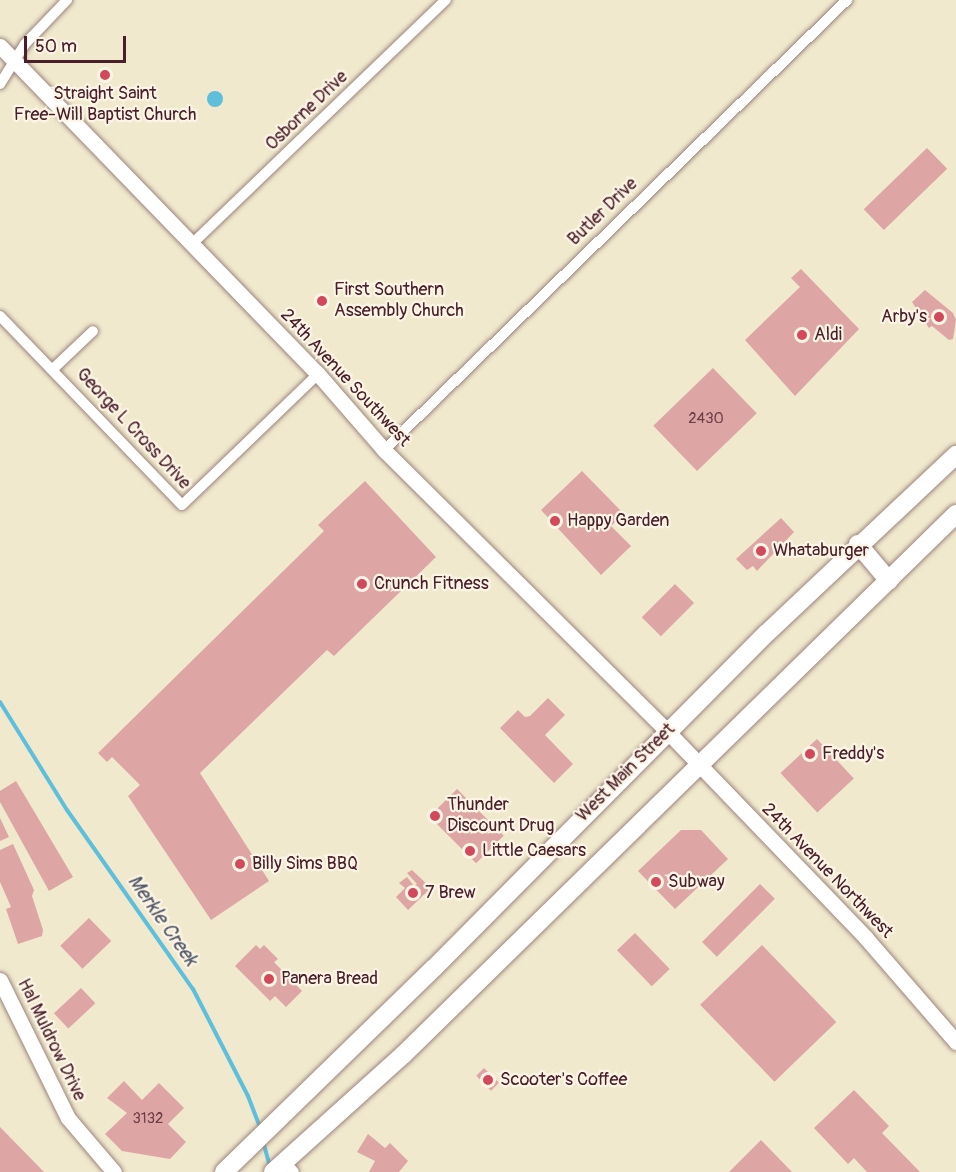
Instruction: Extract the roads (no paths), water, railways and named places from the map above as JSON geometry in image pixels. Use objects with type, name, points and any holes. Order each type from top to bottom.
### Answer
[{"type":"main road","name":"24th Avenue Southwest","points":[[0,46],[318,374],[384,450],[667,731]]},
{"type":"main road","name":"West Main Street","points":[[229,1167],[434,968],[667,731],[858,544],[956,455]]},
{"type":"main road","points":[[283,1168],[403,1055],[956,514]]},
{"type":"main road","points":[[858,544],[889,581]]},
{"type":"main road","name":"24th Avenue Northwest","points":[[667,731],[699,767],[866,938],[956,1042]]},
{"type":"main road","name":"Hal Muldrow Drive","points":[[0,980],[68,1118],[114,1172]]},
{"type":"street","points":[[0,84],[14,61],[67,0]]},
{"type":"street","name":"Osborne Drive","points":[[191,244],[446,0]]},
{"type":"street","name":"Butler Drive","points":[[384,450],[848,0]]},
{"type":"street","name":"George L Cross Drive","points":[[0,316],[182,506],[318,374]]},
{"type":"street","name":"George L Cross Drive","points":[[53,369],[93,332]]},
{"type":"water","points":[[215,91],[223,99],[215,107],[207,99]]},
{"type":"waterway","name":"Merkle Creek","points":[[0,702],[67,810],[193,989],[248,1096],[260,1128]]},
{"type":"waterway","name":"Merkle Creek","points":[[263,1141],[270,1168]]},
{"type":"place","name":"Straight Saint Free-Will Baptist Church","points":[[105,75]]},
{"type":"place","name":"First Southern Assembly Church","points":[[322,301]]},
{"type":"place","name":"Arby's","points":[[939,317]]},
{"type":"place","name":"Aldi","points":[[802,335]]},
{"type":"place","name":"Happy Garden","points":[[555,521]]},
{"type":"place","name":"Whataburger","points":[[761,551]]},
{"type":"place","name":"Crunch Fitness","points":[[362,584]]},
{"type":"place","name":"Freddy's","points":[[810,754]]},
{"type":"place","name":"Thunder Discount Drug","points":[[435,816]]},
{"type":"place","name":"Little Caesars","points":[[470,851]]},
{"type":"place","name":"Billy Sims BBQ","points":[[240,864]]},
{"type":"place","name":"Subway","points":[[656,882]]},
{"type":"place","name":"7 Brew","points":[[413,893]]},
{"type":"place","name":"Panera Bread","points":[[269,979]]},
{"type":"place","name":"Scooter's Coffee","points":[[488,1080]]}]
